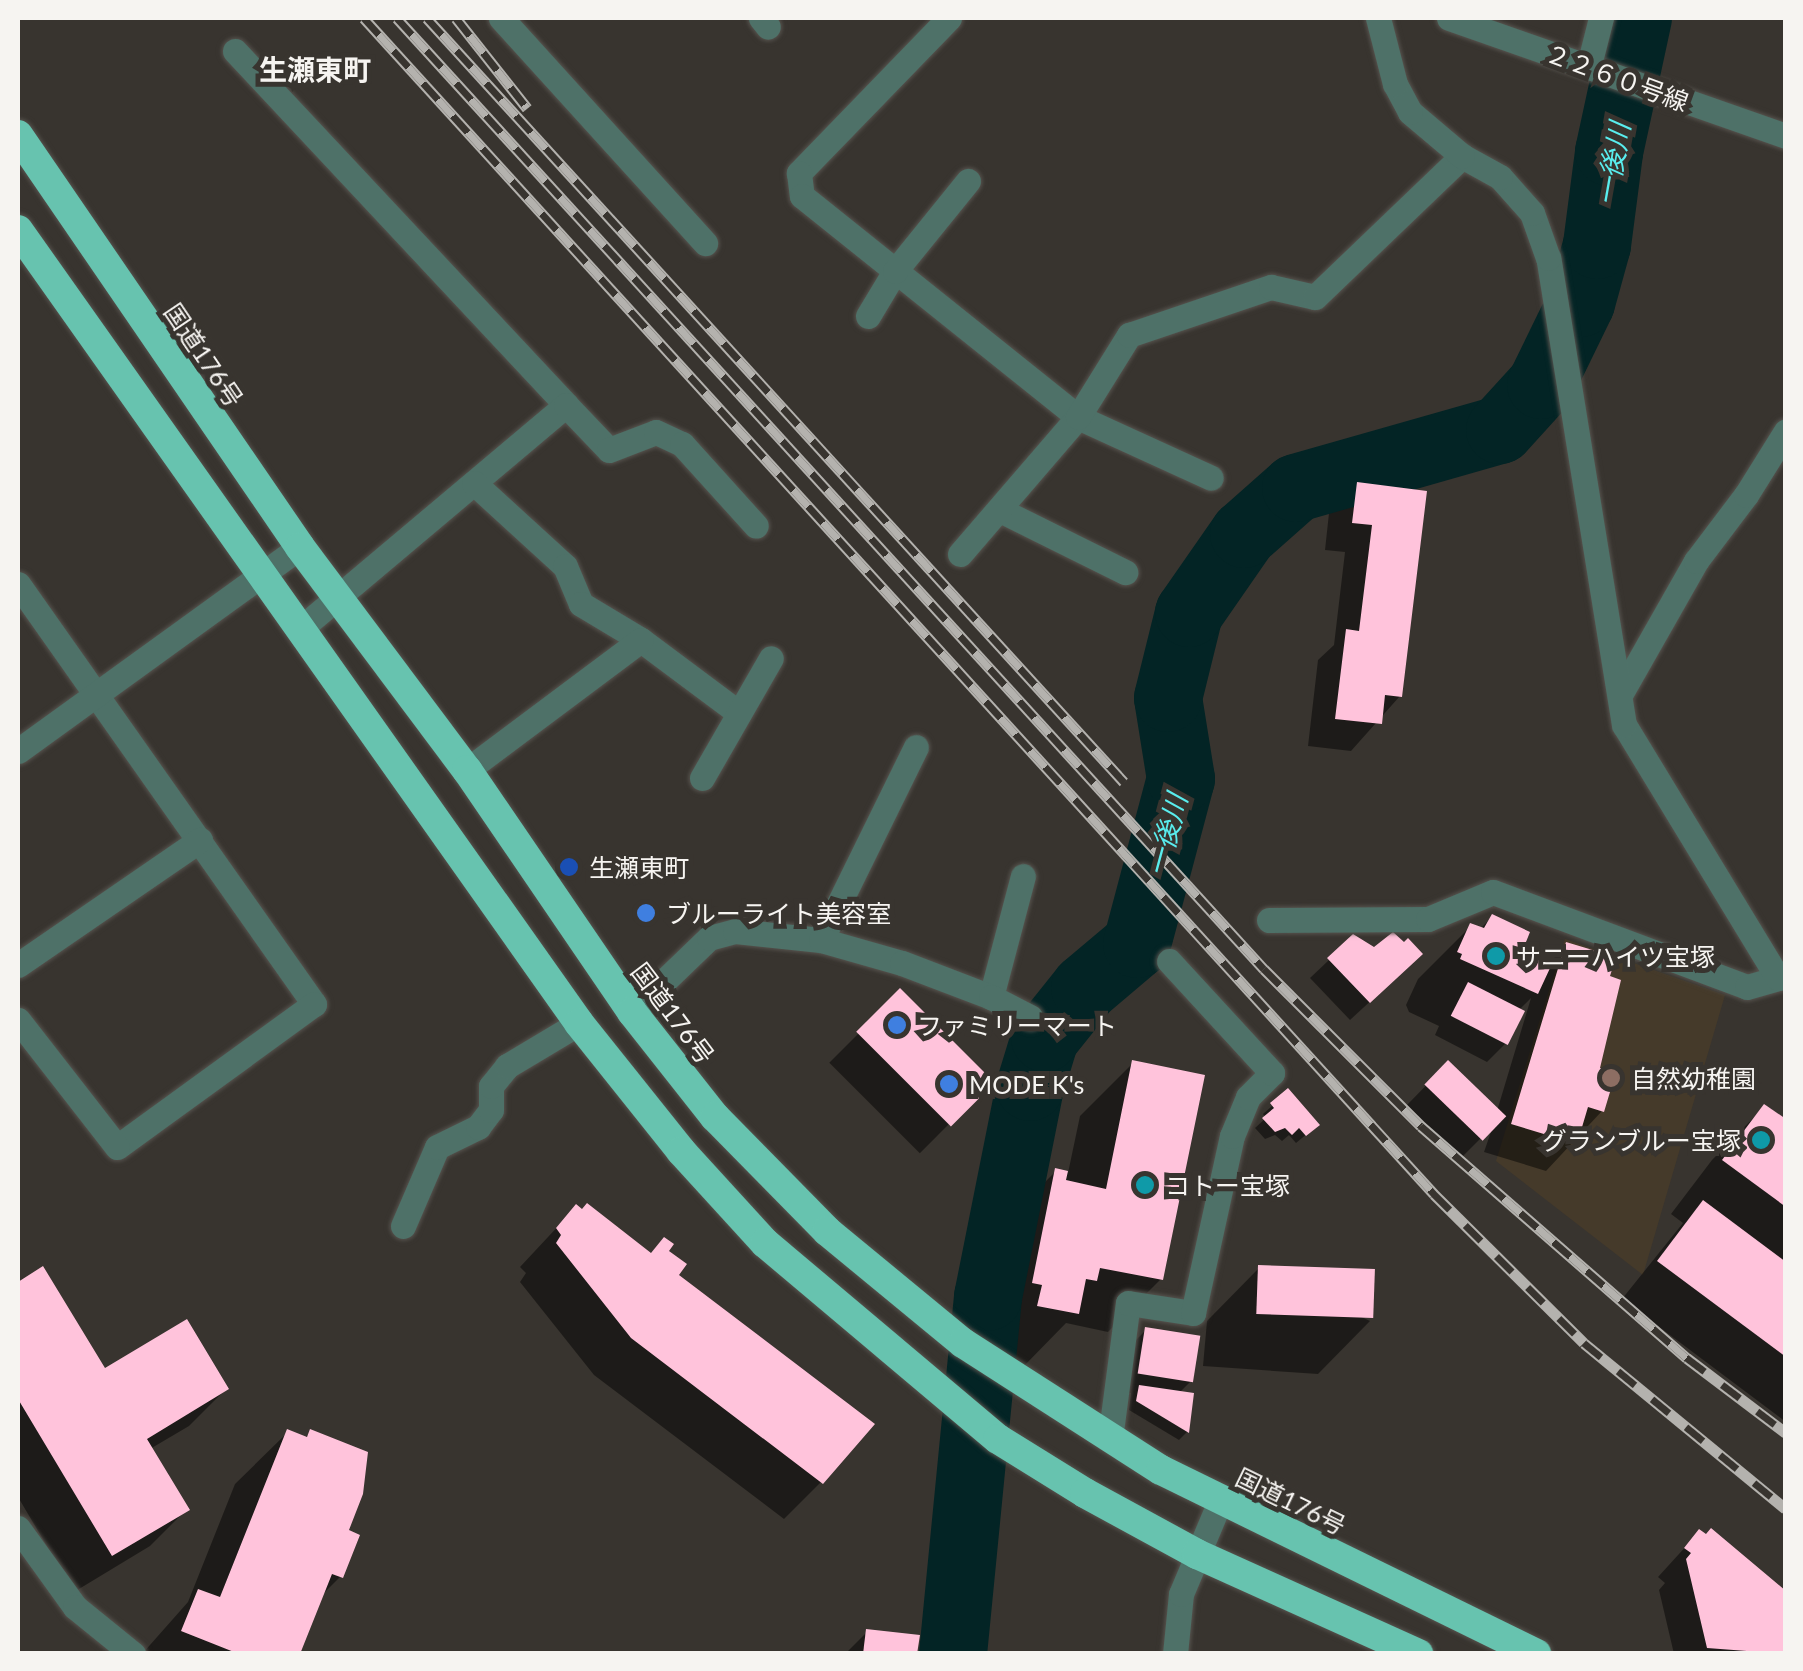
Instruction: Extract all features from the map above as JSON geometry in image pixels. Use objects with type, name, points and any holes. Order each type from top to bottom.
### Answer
[{"type":"highway","name":"国道176号","points":[[18,135],[300,547],[468,770],[632,1012],[715,1117],[826,1231],[963,1342],[1110,1439],[1220,1500],[1536,1654]]},
{"type":"highway","points":[[18,230],[259,576],[580,1023],[680,1152],[765,1243],[954,1405],[1085,1493],[1197,1554],[1418,1654]]},
{"type":"street","points":[[502,18],[706,244]]},
{"type":"street","points":[[949,18],[799,173],[802,196],[1078,417],[1211,478]]},
{"type":"street","points":[[1268,920],[1428,919],[1493,892],[1747,987],[1782,982],[1624,725],[1548,258],[1532,212],[1500,177],[1462,156],[1410,112],[1395,84],[1378,18]]},
{"type":"street","name":"２２６０号線","points":[[1448,18],[1786,136]]},
{"type":"street","points":[[1597,68],[1601,18]]},
{"type":"street","points":[[235,50],[609,450],[656,432],[682,444],[756,526]]},
{"type":"street","points":[[960,554],[1078,417],[1129,335],[1271,287],[1315,297],[1462,156]]},
{"type":"street","points":[[868,316],[895,271],[968,181]]},
{"type":"street","points":[[300,629],[566,405]]},
{"type":"street","points":[[1621,693],[1696,560],[1746,495],[1786,432]]},
{"type":"street","points":[[474,483],[564,566],[581,604],[642,640],[739,713]]},
{"type":"street","points":[[1000,510],[1125,572]]},
{"type":"street","points":[[18,751],[300,547]]},
{"type":"street","points":[[18,584],[314,1004],[117,1147],[18,1020]]},
{"type":"street","points":[[468,770],[642,640]]},
{"type":"street","points":[[702,778],[771,658]]},
{"type":"street","points":[[820,940],[916,747]]},
{"type":"street","points":[[18,965],[200,840]]},
{"type":"street","points":[[992,996],[1024,876]]},
{"type":"street","points":[[632,1012],[710,938],[735,931],[820,940],[902,963],[992,996],[1030,1017]]},
{"type":"street","points":[[1110,1439],[1128,1304],[1193,1314],[1232,1136],[1248,1097],[1272,1073],[1169,962]]},
{"type":"street","points":[[402,1226],[437,1147],[478,1127],[491,1110],[492,1086],[507,1066],[580,1023]]},
{"type":"street","points":[[1175,1654],[1181,1594],[1220,1500]]},
{"type":"street","points":[[18,1528],[75,1607],[132,1654]]},
{"type":"shaded area","name":"自然幼稚園","points":[[1565,939],[1725,995],[1643,1275],[1496,1161]]},
{"type":"building","points":[[1357,482],[1427,491],[1402,697],[1385,695],[1382,724],[1335,719],[1346,629],[1359,631],[1372,525],[1352,523]]},
{"type":"building","name":"サニーハイツ宝塚","points":[[1492,914],[1530,932],[1522,952],[1551,966],[1538,994],[1460,959],[1462,954],[1457,952],[1470,923],[1484,928]]},
{"type":"building","points":[[1393,932],[1404,942],[1408,938],[1423,954],[1370,1003],[1327,958],[1353,934],[1374,947]]},
{"type":"building","points":[[1566,942],[1616,957],[1610,976],[1621,980],[1600,1068],[1616,1072],[1604,1112],[1588,1107],[1577,1144],[1511,1124]]},
{"type":"building","points":[[1468,982],[1525,1011],[1508,1045],[1451,1016]]},
{"type":"building","points":[[900,988],[995,1083],[951,1127],[856,1032]]},
{"type":"building","name":"コトー宝塚","points":[[1132,1060],[1205,1075],[1163,1280],[1100,1268],[1097,1281],[1086,1279],[1079,1314],[1037,1306],[1042,1285],[1032,1283],[1055,1168],[1068,1171],[1066,1180],[1106,1189]]},
{"type":"building","points":[[1448,1060],[1506,1116],[1483,1141],[1424,1084]]},
{"type":"building","points":[[1288,1088],[1320,1125],[1306,1136],[1299,1128],[1292,1135],[1285,1128],[1275,1132],[1262,1118],[1274,1108],[1270,1103]]},
{"type":"building","name":"グランブルー宝塚","points":[[1764,1104],[1786,1119],[1786,1207],[1722,1160]]},
{"type":"building","points":[[1703,1200],[1786,1262],[1786,1357],[1657,1261]]},
{"type":"building","points":[[587,1203],[651,1253],[664,1237],[674,1244],[669,1251],[687,1264],[679,1275],[875,1424],[823,1484],[631,1338],[556,1243],[561,1235],[556,1228],[576,1204],[582,1209]]},
{"type":"building","name":"コトー宝塚","points":[[1258,1265],[1375,1269],[1373,1318],[1256,1314]]},
{"type":"building","points":[[43,1266],[105,1368],[187,1319],[229,1389],[147,1439],[190,1510],[112,1556],[18,1399],[18,1282]]},
{"type":"building","points":[[1145,1327],[1200,1336],[1193,1382],[1138,1373]]},
{"type":"building","points":[[1139,1385],[1194,1393],[1189,1433],[1136,1401]]},
{"type":"building","points":[[287,1429],[307,1437],[310,1429],[368,1452],[363,1494],[349,1530],[360,1535],[343,1578],[332,1574],[300,1654],[239,1654],[181,1631],[198,1589],[220,1597]]},
{"type":"building","points":[[1711,1528],[1786,1591],[1786,1654],[1707,1648],[1686,1559],[1691,1553],[1684,1548],[1699,1529],[1706,1534]]},
{"type":"building","points":[[866,1629],[920,1635],[917,1654],[863,1654]]},
{"type":"waterway","name":"一後川","points":[[953,1654],[988,1297],[1030,1087],[1045,1038],[1085,988],[1137,944],[1181,779],[1168,698],[1189,613],[1244,534],[1296,488],[1500,430],[1541,385],[1581,303],[1597,245],[1609,152],[1638,18]]},
{"type":"railway","points":[[364,18],[1434,1194],[1584,1343],[1786,1509]]},
{"type":"railway","points":[[397,18],[1264,969],[1421,1126],[1687,1358],[1786,1433]]},
{"type":"railway","points":[[427,18],[1124,782]]},
{"type":"railway","points":[[456,18],[527,108]]},
{"type":"place","name":"生瀬東町","points":[[569,867]]},
{"type":"place","name":"ブルーライト美容室","points":[[646,913]]},
{"type":"place","name":"サニーハイツ宝塚","points":[[1496,956]]},
{"type":"place","name":"ファミリーマート","points":[[897,1025]]},
{"type":"place","name":"自然幼稚園","points":[[1611,1078]]},
{"type":"place","name":"MODE K's","points":[[949,1084]]},
{"type":"place","name":"グランブルー宝塚","points":[[1761,1140]]},
{"type":"place","name":"コトー宝塚","points":[[1145,1185]]},
{"type":"district","name":"生瀬東町","points":[[315,69]]}]
